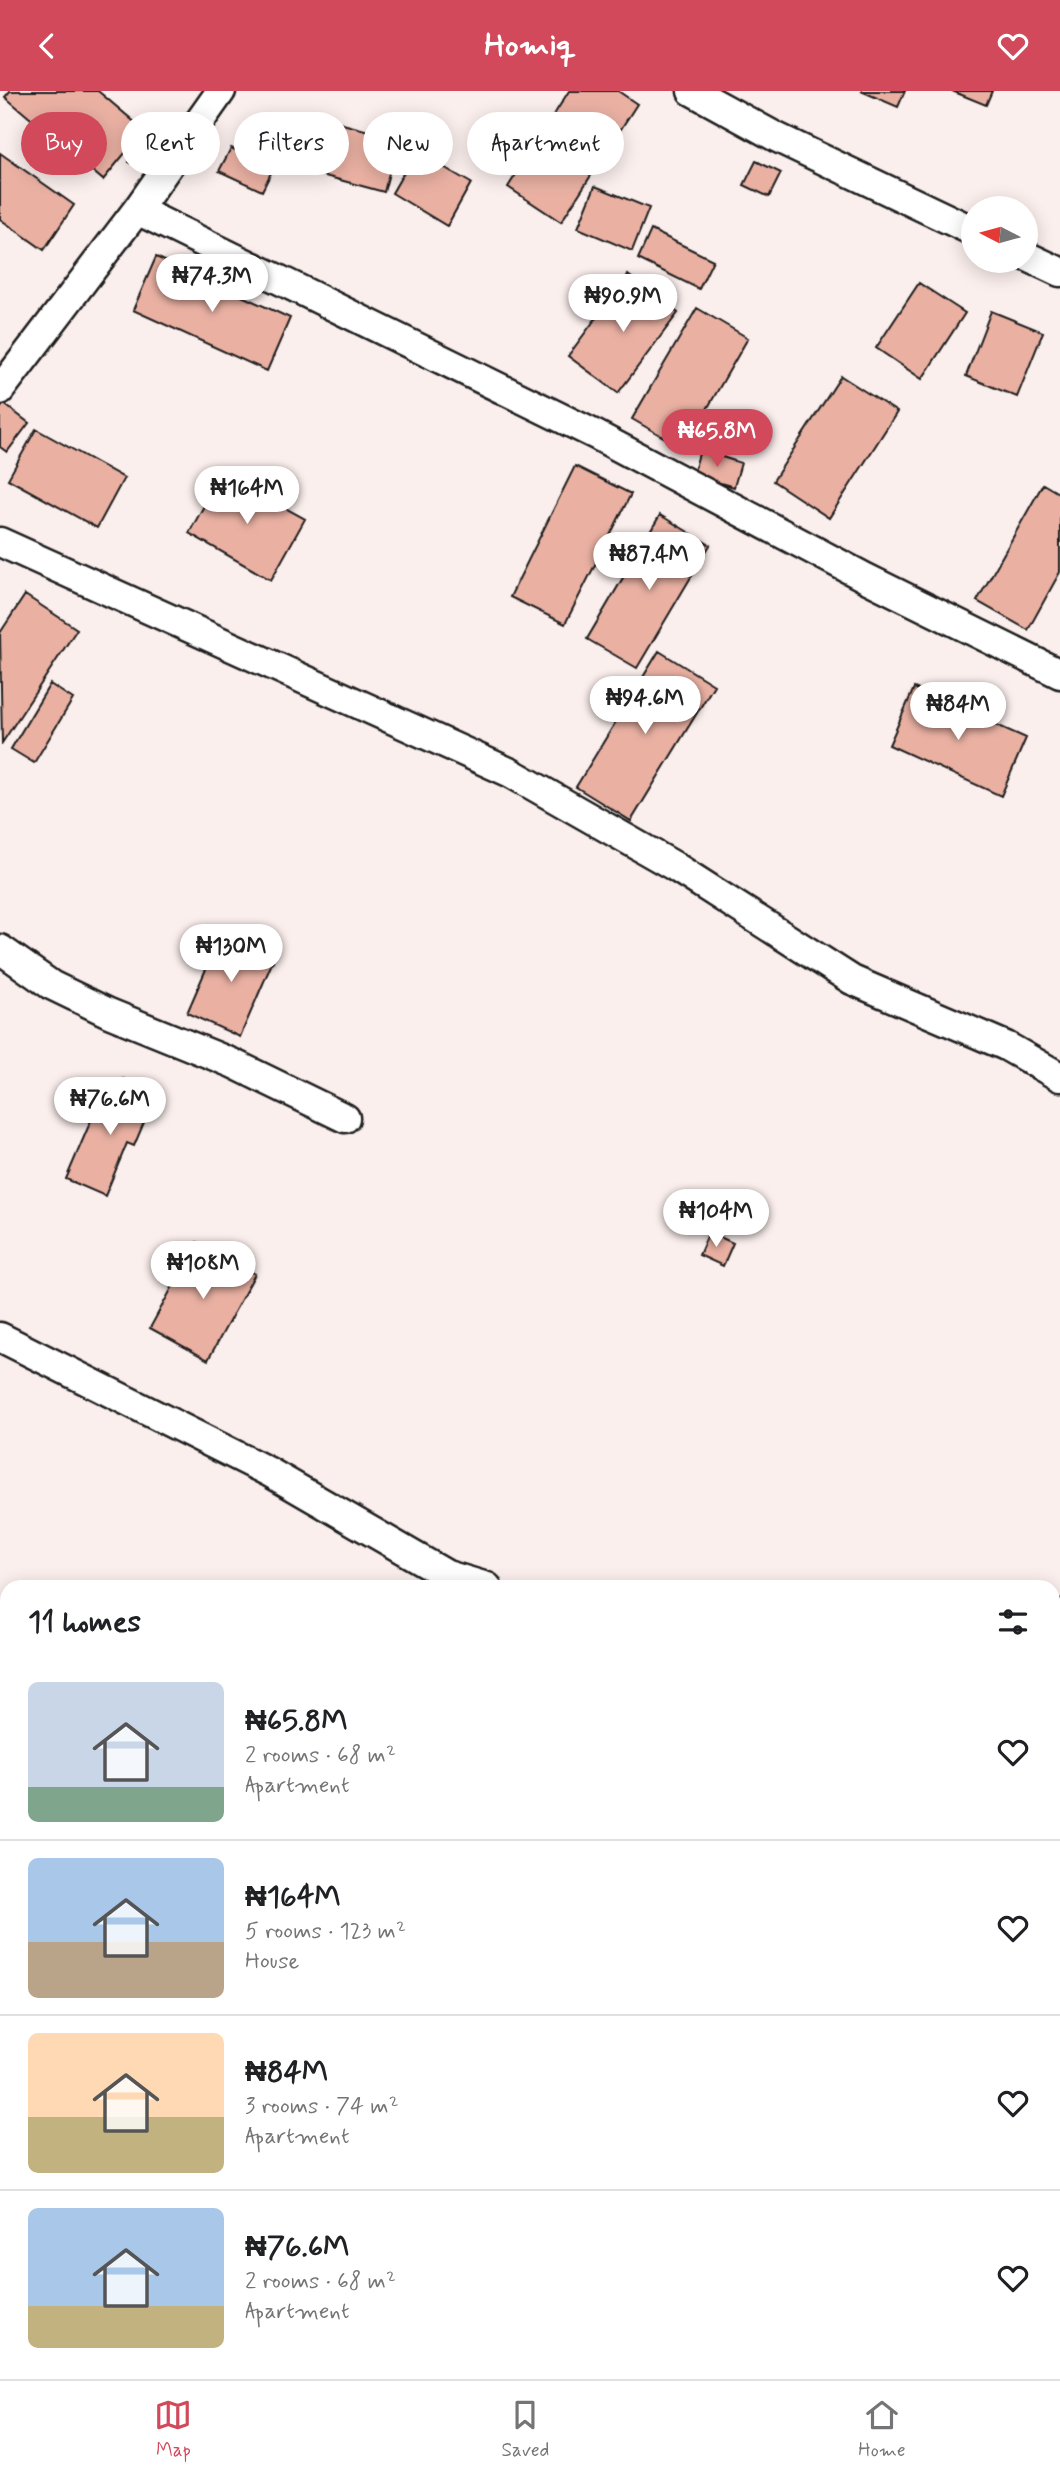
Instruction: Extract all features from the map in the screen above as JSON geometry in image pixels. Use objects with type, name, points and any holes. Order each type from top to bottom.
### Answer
[{"type":"street","points":[[0,390],[137,210],[221,91]]},
{"type":"street","points":[[692,91],[776,137],[961,225]]},
{"type":"street","points":[[137,210],[596,435],[866,578],[1060,674]]},
{"type":"street","points":[[1038,262],[1060,272]]},
{"type":"street","points":[[0,541],[512,773],[674,866],[852,980],[1006,1046],[1060,1076]]},
{"type":"street","points":[[0,949],[51,985],[109,1013],[232,1063],[345,1118]]},
{"type":"street","points":[[0,1337],[269,1472],[447,1575],[464,1580]]},
{"type":"building","points":[[10,91],[98,91],[123,112],[121,158],[103,180],[97,175],[107,175],[107,112],[23,112],[5,97]]},
{"type":"building","points":[[569,91],[618,91],[637,104],[624,124],[624,112],[556,112]]},
{"type":"building","points":[[861,91],[905,91],[898,107]]},
{"type":"building","points":[[952,91],[992,91],[986,105]]},
{"type":"building","points":[[349,126],[363,130],[363,175],[388,175],[384,192],[321,175],[349,175]]},
{"type":"building","points":[[231,148],[234,150],[234,175],[270,175],[262,191],[220,171]]},
{"type":"building","points":[[0,153],[21,168],[21,175],[31,175],[74,205],[44,250],[0,219]]},
{"type":"building","points":[[756,161],[781,173],[769,197],[744,185]]},
{"type":"building","points":[[453,173],[471,183],[447,226],[392,193],[402,175],[453,175]]},
{"type":"building","points":[[516,175],[591,175],[561,222],[508,187]]},
{"type":"building","points":[[595,186],[649,208],[632,251],[578,228]]},
{"type":"building","points":[[651,230],[713,260],[699,289],[638,259]]},
{"type":"building","points":[[156,257],[290,318],[267,371],[133,310]]},
{"type":"building","points":[[628,275],[678,313],[618,393],[568,356]]},
{"type":"building","points":[[919,283],[965,313],[922,379],[876,348]]},
{"type":"building","points":[[697,308],[748,338],[684,449],[632,419]]},
{"type":"building","points":[[991,311],[1043,332],[1017,397],[966,376]]},
{"type":"building","points":[[841,376],[897,412],[829,518],[773,481]]},
{"type":"building","points":[[4,404],[29,423],[7,452],[0,447],[0,409]]},
{"type":"building","points":[[36,429],[124,478],[97,528],[8,479]]},
{"type":"building","points":[[700,450],[741,463],[734,487],[693,475]]},
{"type":"building","points":[[575,466],[631,494],[565,624],[510,597]]},
{"type":"building","points":[[222,473],[305,519],[271,580],[189,533]]},
{"type":"building","points":[[1043,484],[1060,494],[1060,572],[1028,630],[977,601]]},
{"type":"building","points":[[660,515],[710,545],[637,668],[587,639]]},
{"type":"building","points":[[25,595],[77,629],[2,743],[0,633]]},
{"type":"building","points":[[659,651],[714,685],[631,821],[576,787]]},
{"type":"building","points":[[50,684],[73,699],[34,763],[11,749]]},
{"type":"building","points":[[914,688],[1026,738],[1001,796],[889,745]]},
{"type":"building","points":[[222,932],[275,956],[240,1037],[187,1013]]},
{"type":"building","points":[[123,1079],[156,1094],[134,1146],[127,1143],[105,1196],[66,1179],[98,1104],[110,1109]]},
{"type":"building","points":[[709,1232],[733,1243],[723,1266],[699,1255]]},
{"type":"building","points":[[197,1242],[255,1274],[208,1360],[150,1328]]}]
